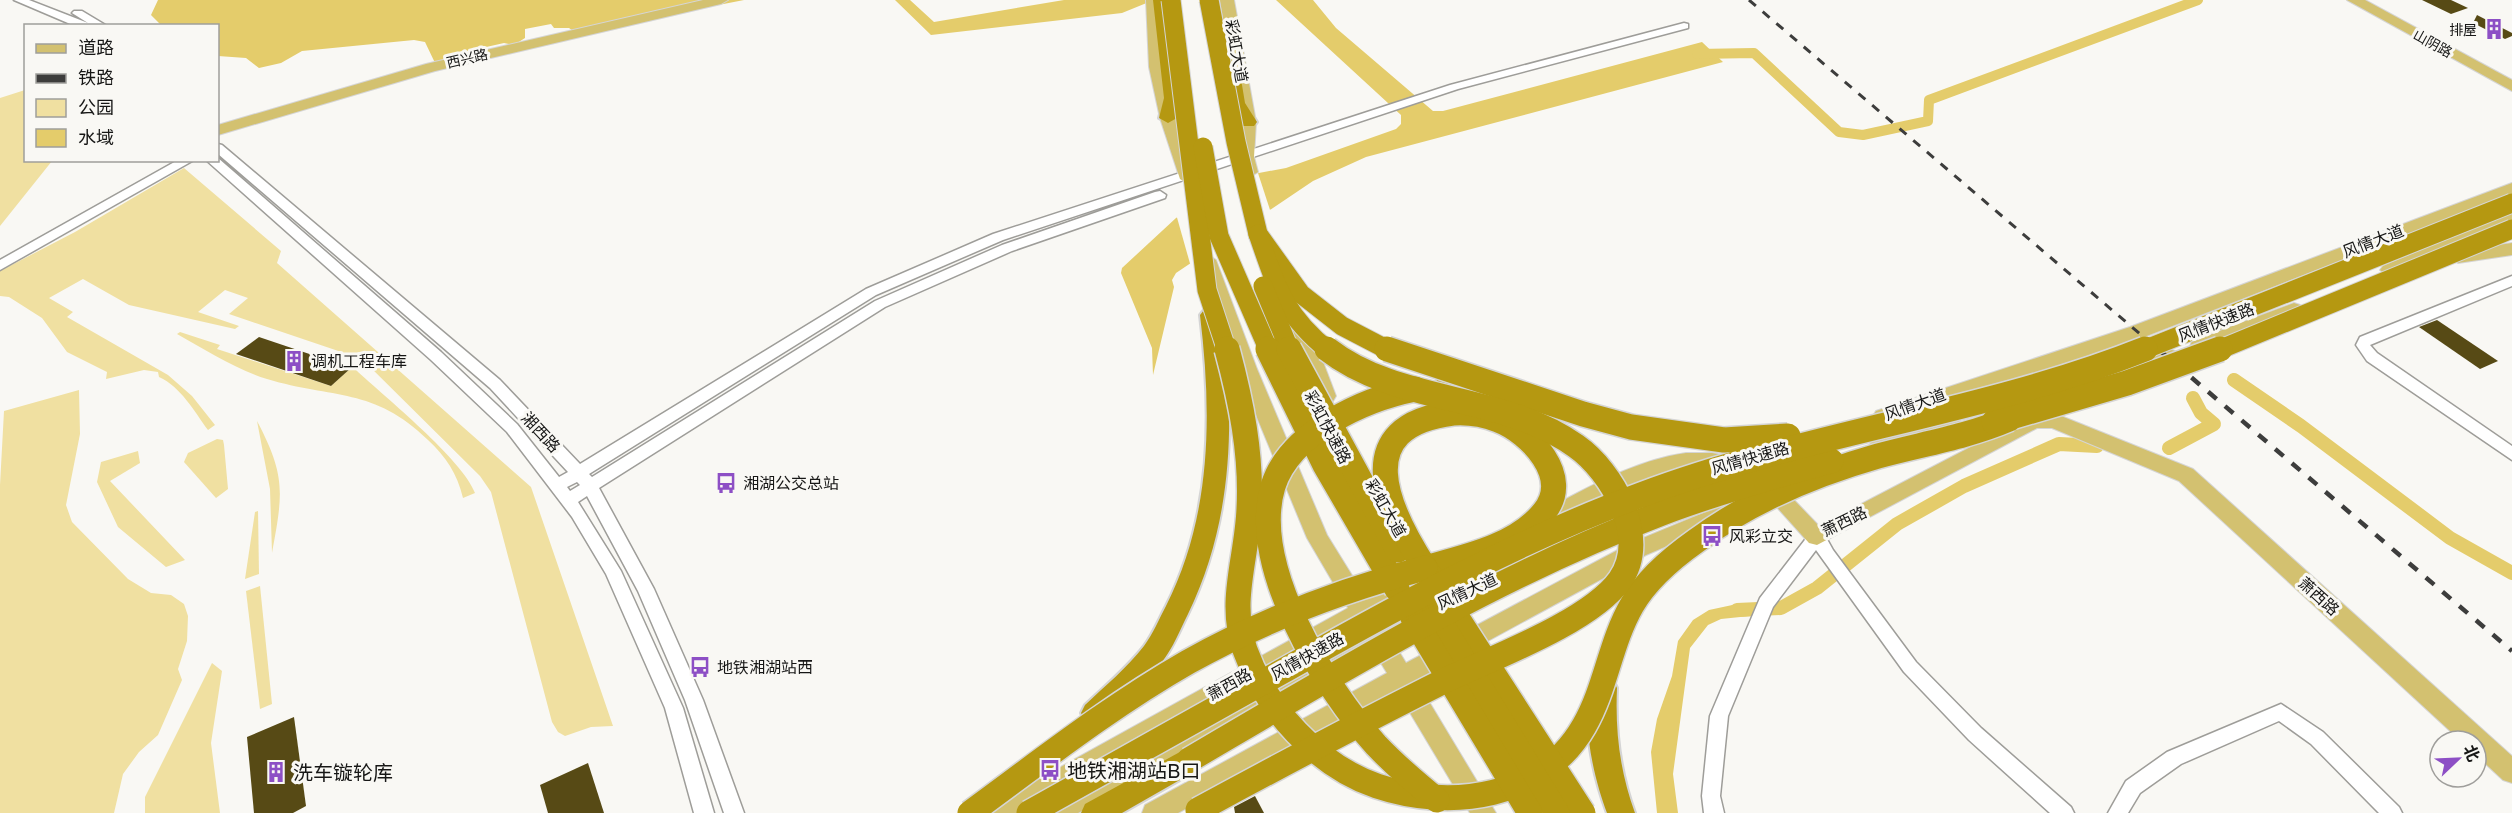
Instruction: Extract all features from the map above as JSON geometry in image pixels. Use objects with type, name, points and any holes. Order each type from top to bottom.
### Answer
[{"type":"highway","name":"彩虹快速路","points":[[1185,0],[1202,144],[1219,236],[1250,312],[1304,425],[1352,514],[1530,813]]},
{"type":"highway","name":"彩虹快速路","points":[[1200,0],[1221,143],[1241,221],[1273,313],[1296,365],[1350,467],[1420,588],[1557,813]]},
{"type":"highway","points":[[1160,1],[1173,98],[1168,118]]},
{"type":"highway","points":[[1054,753],[1154,652],[1191,582],[1204,547],[1218,457],[1214,339],[1160,1]]},
{"type":"highway","points":[[1221,1],[1236,104],[1248,123]]},
{"type":"highway","points":[[1192,813],[1319,744],[1509,650],[1593,604],[1616,586],[1627,568],[1632,546],[1631,526],[1612,482],[1581,448],[1561,433],[1534,420],[1492,406],[1410,389],[1338,357],[1283,301],[1236,142],[1221,1]]},
{"type":"highway","name":"风情快速路","points":[[1029,813],[1343,636],[1526,544],[1689,476],[1777,450],[1978,401],[2115,361],[2512,203]]},
{"type":"highway","points":[[1261,228],[1301,294],[1342,326],[1391,351],[1520,394],[1631,427],[1712,439],[1765,438],[1884,423]]},
{"type":"highway","name":"风情快速路","points":[[1095,813],[1348,668],[1478,598],[1577,550],[1685,504],[1732,487],[1810,465],[2009,419],[2166,370],[2512,229]]},
{"type":"highway","points":[[2484,240],[2512,235]]},
{"type":"highway","points":[[1207,290],[1220,324],[1242,421],[1248,462],[1248,512],[1235,598],[1238,627],[1247,655],[1275,705],[1322,756],[1361,779],[1413,797],[1452,800],[1505,790],[1539,774],[1575,740],[1584,726],[1632,605],[1652,580],[1678,555],[1713,529],[1769,498],[1860,461],[1985,430],[2009,419]]},
{"type":"highway","points":[[1452,813],[1397,766],[1367,735],[1324,675],[1283,590],[1272,553],[1269,517],[1275,482],[1296,449],[1319,429],[1344,414],[1377,400],[1410,390],[1445,386],[1484,388],[1520,394]]},
{"type":"highway","points":[[970,813],[1166,675],[1254,627],[1370,582],[1402,573],[1423,567],[1433,564],[1470,554],[1491,547],[1536,522],[1552,498],[1551,473],[1545,460],[1523,434],[1507,423],[1476,413],[1446,413],[1433,416],[1407,428],[1395,437],[1387,449],[1384,464],[1387,492],[1398,519],[1425,566],[1431,575],[1583,813]]},
{"type":"highway","points":[[1605,671],[1602,741],[1607,771],[1622,813]]},
{"type":"main road","name":"西兴路","points":[[219,119],[327,86],[432,59],[689,0]]},
{"type":"main road","name":"西兴路","points":[[219,130],[431,67],[721,0]]},
{"type":"main road","name":"山阴路","points":[[2354,0],[2512,86]]},
{"type":"main road","name":"山阴路","points":[[2374,0],[2512,73]]},
{"type":"main road","points":[[1160,1],[1157,67],[1168,118],[1190,187],[1208,261],[1247,369],[1318,538],[1484,813]]},
{"type":"main road","name":"彩虹大道","points":[[1221,1],[1248,123],[1248,163],[1261,228],[1321,388],[1363,468],[1440,603],[1572,813]]},
{"type":"main road","name":"风情大道","points":[[1189,740],[1440,603],[1605,526],[1746,464],[1966,386],[2137,332],[2512,188]]},
{"type":"main road","points":[[2389,270],[2512,217]]},
{"type":"main road","name":"风情大道","points":[[1464,641],[1603,568],[1722,513],[1932,426],[2084,383],[2198,347],[2389,270],[2458,257],[2512,235]]},
{"type":"main road","points":[[2458,257],[2512,249]]},
{"type":"main road","name":"萧西路","points":[[1001,813],[1361,609],[1644,473],[1681,462],[1709,460],[1746,464],[1822,546],[2034,421],[2054,421],[2186,475],[2512,772]]},
{"type":"main road","points":[[1553,516],[1605,526]]},
{"type":"main road","points":[[1154,813],[1464,641]]},
{"type":"main road","points":[[1099,758],[1189,740]]},
{"type":"main road","points":[[1054,813],[1189,740]]},
{"type":"street","points":[[19,0],[81,24]]},
{"type":"street","points":[[42,0],[98,24]]},
{"type":"street","points":[[563,493],[880,304],[1007,248],[1190,187],[1424,97],[1557,58],[1684,26]]},
{"type":"street","name":"湘西路","points":[[219,149],[495,384],[584,479],[646,589],[694,700],[734,813]]},
{"type":"street","points":[[0,266],[184,162]]},
{"type":"street","name":"湘西路","points":[[214,162],[436,356],[504,420],[563,493],[613,571],[674,708],[704,813]]},
{"type":"street","points":[[2512,281],[2365,341],[2363,345],[2372,357],[2512,454]]},
{"type":"street","points":[[1714,813],[1711,795],[1719,716],[1757,620],[1766,603],[1822,546],[1910,667],[1974,734],[2064,813]]},
{"type":"street","points":[[2118,813],[2133,787],[2174,758],[2281,712],[2300,728],[2317,738],[2392,813]]},
{"type":"green space","points":[[24,90],[24,162],[51,162],[0,226],[0,98]]},
{"type":"green space","points":[[184,168],[281,251],[277,263],[531,487],[613,726],[591,727],[565,736],[558,732],[552,722],[491,492],[480,476],[362,359],[229,314],[248,298],[225,290],[198,312],[239,326],[235,329],[129,305],[83,279],[49,298],[73,312],[67,317],[168,375],[192,396],[215,425],[208,430],[186,400],[167,381],[159,377],[158,372],[144,370],[106,379],[107,372],[67,352],[42,318],[9,297],[0,296],[0,271],[75,232]]},
{"type":"green space","points":[[180,332],[220,345],[217,349],[331,386],[351,368],[356,370],[440,447],[468,479],[475,493],[463,498],[454,473],[440,453],[408,423],[389,411],[352,397],[255,375],[177,334]]},
{"type":"green space","points":[[79,390],[80,434],[66,505],[72,522],[128,579],[151,593],[171,595],[184,604],[188,616],[187,641],[178,669],[182,680],[158,735],[139,752],[123,774],[114,813],[0,813],[0,485],[4,411]]},
{"type":"green space","points":[[257,421],[273,456],[280,485],[272,553],[270,489]]},
{"type":"green space","points":[[217,439],[223,440],[228,489],[216,498],[184,462],[188,453]]},
{"type":"green space","points":[[138,451],[140,463],[110,481],[185,560],[166,567],[118,527],[97,482],[101,462]]},
{"type":"green space","points":[[258,511],[259,574],[245,579],[255,512]]},
{"type":"green space","points":[[260,586],[272,704],[260,709],[246,591]]},
{"type":"green space","points":[[212,663],[222,671],[211,743],[220,813],[145,813],[145,797]]},
{"type":"water","points":[[158,0],[744,0],[576,33],[569,28],[554,28],[551,24],[525,29],[525,38],[514,45],[504,43],[455,54],[453,60],[436,65],[425,42],[414,40],[302,51],[281,63],[259,68],[246,58],[219,56],[219,24],[160,24],[151,15]]},
{"type":"water","points":[[895,0],[910,0],[934,22],[1064,0],[1173,0],[1149,2],[1122,13],[931,35]]},
{"type":"water","points":[[1276,0],[1313,0],[1336,28],[1433,111],[1443,111],[1702,42],[1723,62],[1366,157],[1313,181],[1176,273],[1172,280],[1174,287],[1153,375],[1152,348],[1121,273],[1122,268],[1176,218],[1243,176],[1286,168],[1396,129],[1401,124],[1401,115]]},
{"type":"water","points":[[1737,604],[1754,604],[1750,616],[1721,619],[1708,625],[1690,648],[1673,774],[1678,813],[1657,813],[1651,752],[1657,719],[1672,676],[1678,641],[1693,620],[1709,610]]},
{"type":"pier","points":[[1257,170],[1271,213],[1191,267],[1176,214],[1244,172]]},
{"type":"building","points":[[2422,0],[2451,0],[2468,8],[2451,14]]},
{"type":"building","name":"排屋","points":[[2477,15],[2512,33],[2512,36],[2505,39],[2473,23]]},
{"type":"building","points":[[2437,320],[2498,361],[2480,369],[2419,327]]},
{"type":"building","name":"调机工程车库","points":[[259,337],[351,368],[331,386],[236,354]]},
{"type":"building","name":"洗车镟轮库","points":[[294,717],[306,806],[293,813],[254,813],[247,737]]},
{"type":"building","points":[[588,763],[604,813],[548,813],[540,785]]},
{"type":"building","points":[[1255,796],[1264,813],[1235,813],[1234,807]]},
{"type":"waterway","points":[[1697,54],[1754,53],[1839,132],[1863,135],[1928,121],[1929,100],[2198,0]]},
{"type":"waterway","points":[[2234,380],[2301,426],[2450,538],[2512,573]]},
{"type":"waterway","points":[[2169,448],[2214,424],[2201,413],[2193,398]]},
{"type":"waterway","points":[[1737,610],[1781,608],[1817,588],[1897,524],[1964,486],[2059,444],[2097,446]]},
{"type":"railway","points":[[1749,0],[2160,351]]},
{"type":"railway","points":[[2158,349],[2512,651]]},
{"type":"place","name":"排屋","points":[[2494,29]]},
{"type":"place","name":"调机工程车库","points":[[294,361]]},
{"type":"place","name":"湘湖公交总站","points":[[726,483]]},
{"type":"place","name":"风彩立交","points":[[1712,536]]},
{"type":"place","name":"地铁湘湖站西","points":[[700,667]]},
{"type":"place","name":"地铁湘湖站B口","points":[[1050,770]]},
{"type":"place","name":"洗车镟轮库","points":[[276,772]]}]
